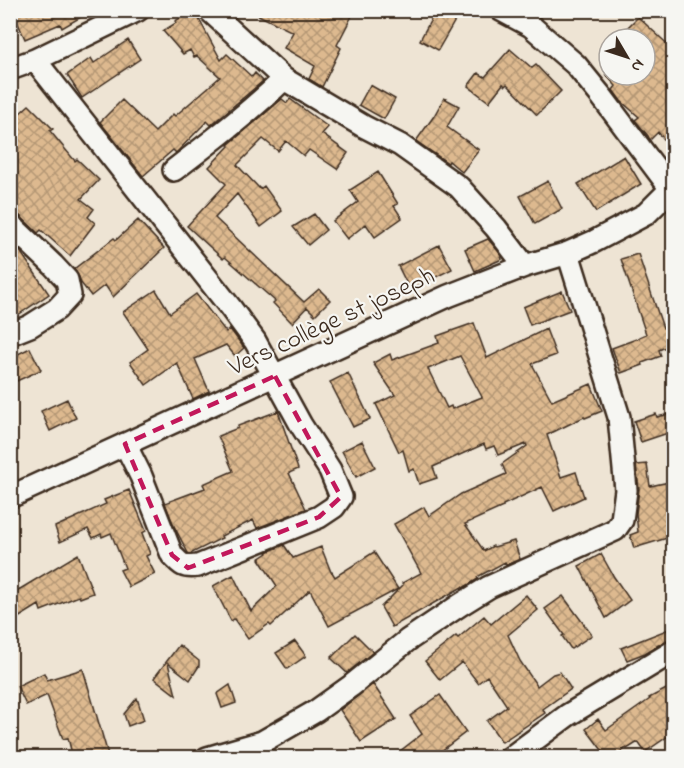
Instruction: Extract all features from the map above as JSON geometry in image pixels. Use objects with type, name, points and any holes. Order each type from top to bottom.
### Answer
[{"type":"street","points":[[10,69],[34,60],[138,10]]},
{"type":"street","points":[[209,10],[284,79],[400,145],[459,187],[496,228],[525,266]]},
{"type":"street","points":[[501,10],[531,26],[576,65],[672,191]]},
{"type":"street","points":[[34,60],[255,341],[301,425],[330,470],[341,497],[334,507],[319,517],[198,566],[188,567],[180,564],[172,555],[141,476],[125,444]]},
{"type":"street","points":[[174,170],[263,99],[284,79]]},
{"type":"street","name":"Vers collège st joseph","points":[[10,497],[448,296],[595,241],[646,214],[672,191]]},
{"type":"street","points":[[10,224],[67,280],[70,295],[57,309],[30,326],[10,334]]},
{"type":"street","points":[[207,758],[265,750],[408,640],[460,604],[489,587],[615,530],[622,520],[626,490],[619,417],[568,253]]},
{"type":"street","points":[[510,758],[568,714],[674,651]]},
{"type":"highlighted area","points":[[275,376],[341,497],[319,517],[188,568],[172,555],[125,444]]},
{"type":"building","points":[[12,10],[93,10],[62,28],[60,24],[25,39]]},
{"type":"building","points":[[194,10],[221,60],[227,54],[252,77],[255,73],[263,81],[211,125],[207,121],[176,153],[173,150],[143,176],[100,122],[122,100],[155,132],[173,114],[175,116],[220,77],[197,56],[194,57],[190,50],[183,54],[163,31]]},
{"type":"building","points":[[248,10],[355,10],[337,45],[341,48],[322,87],[309,79],[315,66],[284,48],[293,32]]},
{"type":"building","points":[[436,10],[445,10],[457,17],[438,50],[420,40]]},
{"type":"building","points":[[638,17],[649,27],[628,27]]},
{"type":"building","points":[[657,34],[674,50],[674,151],[658,132],[650,140],[635,120],[639,117],[621,101],[613,90],[615,87],[657,87]]},
{"type":"building","points":[[128,40],[140,59],[82,98],[67,75],[91,58],[94,63]]},
{"type":"building","points":[[510,49],[532,68],[536,65],[561,91],[537,115],[507,84],[505,86],[503,84],[489,102],[468,86],[478,73],[485,77]]},
{"type":"building","points":[[370,85],[395,99],[384,119],[359,105]]},
{"type":"building","points":[[444,98],[459,106],[447,127],[479,150],[462,172],[449,161],[448,163],[416,141]]},
{"type":"building","points":[[282,99],[287,103],[290,99],[328,127],[322,134],[348,153],[337,169],[309,150],[304,156],[286,141],[278,151],[263,139],[237,165],[260,189],[264,186],[282,211],[261,227],[237,194],[215,218],[304,302],[319,289],[330,300],[315,315],[307,307],[292,323],[273,303],[275,301],[187,226],[226,184],[209,167],[228,145]]},
{"type":"building","points":[[29,105],[53,129],[50,131],[75,161],[77,159],[99,180],[81,199],[94,209],[88,217],[95,223],[70,256],[41,230],[38,233],[19,215],[10,212],[10,122]]},
{"type":"building","points":[[624,156],[641,184],[596,212],[578,184]]},
{"type":"building","points":[[378,172],[398,204],[394,206],[402,218],[375,237],[366,224],[347,239],[333,221],[358,202],[350,190]]},
{"type":"building","points":[[548,181],[562,209],[535,224],[520,196]]},
{"type":"building","points":[[314,214],[326,230],[308,245],[293,227]]},
{"type":"building","points":[[138,220],[164,248],[113,297],[105,285],[91,296],[74,269],[114,238],[116,240]]},
{"type":"building","points":[[488,239],[502,259],[475,271],[465,249]]},
{"type":"building","points":[[10,242],[20,251],[49,294],[18,315],[10,304]]},
{"type":"building","points":[[439,245],[452,269],[410,290],[398,266]]},
{"type":"building","points":[[638,254],[663,328],[674,323],[674,343],[659,350],[661,356],[621,373],[612,348],[646,334],[621,259]]},
{"type":"building","points":[[156,290],[170,313],[196,294],[226,332],[230,329],[244,348],[235,356],[226,345],[195,359],[209,391],[193,399],[177,363],[146,385],[130,362],[148,349],[123,312]]},
{"type":"building","points":[[562,291],[570,310],[530,325],[523,307]]},
{"type":"building","points":[[474,323],[487,358],[546,329],[556,355],[532,364],[552,401],[591,384],[602,411],[547,435],[561,477],[576,472],[584,497],[554,511],[542,487],[465,524],[484,551],[493,546],[514,541],[520,559],[506,565],[505,562],[392,627],[381,607],[403,585],[402,583],[421,573],[394,524],[424,507],[429,516],[461,494],[506,474],[502,464],[527,446],[526,444],[498,455],[494,446],[486,449],[484,444],[433,467],[437,478],[419,484],[414,469],[409,471],[403,450],[399,452],[376,404],[395,395],[373,363],[390,354],[392,360],[439,343],[437,336]],"holes":[[[460,356],[482,397],[452,409],[451,406],[447,408],[428,369]]]},
{"type":"building","points":[[30,348],[41,370],[10,384],[10,358]]},
{"type":"building","points":[[348,373],[370,419],[353,427],[330,382]]},
{"type":"building","points":[[67,399],[76,418],[50,431],[41,411]]},
{"type":"building","points":[[278,411],[298,469],[289,473],[306,509],[257,528],[253,520],[221,536],[222,538],[188,553],[165,503],[205,488],[203,484],[233,471],[218,436]]},
{"type":"building","points":[[674,413],[674,431],[641,442],[634,421],[656,414],[657,417]]},
{"type":"building","points":[[362,441],[375,467],[356,477],[342,451]]},
{"type":"building","points":[[647,464],[650,486],[674,481],[674,536],[634,548],[630,535],[638,532],[636,514],[639,489],[636,465]]},
{"type":"building","points":[[129,490],[146,531],[142,533],[150,554],[146,556],[155,574],[129,587],[120,570],[125,568],[111,533],[93,538],[88,529],[60,542],[55,527],[106,504],[104,500]]},
{"type":"building","points":[[284,545],[293,558],[321,547],[335,577],[374,552],[398,589],[329,626],[310,590],[271,626],[269,624],[248,639],[234,619],[231,621],[213,586],[233,575],[251,611],[277,586],[259,559],[267,552]]},
{"type":"building","points":[[78,554],[93,593],[41,611],[39,605],[10,623],[10,595]]},
{"type":"building","points":[[601,554],[630,600],[606,618],[579,566]]},
{"type":"building","points":[[526,595],[538,610],[508,635],[520,661],[537,686],[553,674],[560,672],[571,689],[543,709],[545,713],[502,742],[487,721],[507,706],[487,676],[478,683],[462,662],[440,680],[425,661],[484,616],[491,624]]},
{"type":"building","points":[[563,596],[592,635],[571,649],[545,609]]},
{"type":"building","points":[[674,627],[674,638],[627,660],[621,648]]},
{"type":"building","points":[[355,634],[373,652],[347,673],[331,658]]},
{"type":"building","points":[[295,641],[306,656],[287,669],[276,653]]},
{"type":"building","points":[[179,645],[199,661],[199,666],[190,680],[168,663],[176,695],[154,678]]},
{"type":"building","points":[[83,669],[109,758],[73,758],[68,738],[63,739],[47,695],[26,705],[17,686],[44,673],[47,680]]},
{"type":"building","points":[[373,684],[396,719],[361,742],[340,710]]},
{"type":"building","points":[[230,685],[236,703],[222,708],[217,694]]},
{"type":"building","points":[[674,685],[674,732],[645,752],[638,742],[614,758],[608,758],[586,729],[598,719],[606,730],[649,698]]},
{"type":"building","points":[[440,695],[466,732],[432,758],[391,758],[422,734],[410,716]]},
{"type":"building","points":[[137,698],[144,720],[128,726],[124,714]]}]
